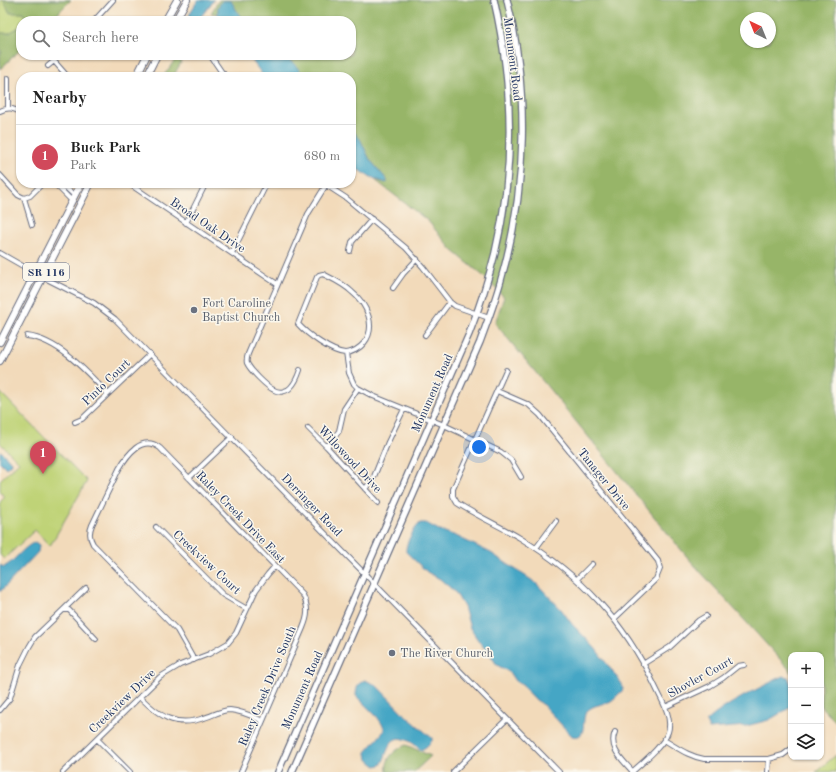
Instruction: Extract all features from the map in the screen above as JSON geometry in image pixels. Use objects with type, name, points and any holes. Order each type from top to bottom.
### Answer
[{"type":"main road","points":[[168,16],[177,0]]},
{"type":"main road","points":[[178,16],[187,0]]},
{"type":"main road","name":"Monument Road","points":[[278,772],[466,341],[477,314],[495,252],[503,213],[509,141],[507,74],[494,0]]},
{"type":"main road","name":"Monument Road","points":[[292,772],[480,342],[503,276],[518,197],[522,122],[519,72],[507,0]]},
{"type":"main road","points":[[138,72],[144,60]]},
{"type":"main road","points":[[148,72],[154,60]]},
{"type":"main road","name":"SR 116","points":[[0,342],[78,188]]},
{"type":"main road","name":"SR 116","points":[[0,361],[88,188]]},
{"type":"street","points":[[99,16],[113,0]]},
{"type":"street","points":[[214,60],[222,72]]},
{"type":"street","points":[[48,66],[54,62],[63,72]]},
{"type":"street","points":[[8,78],[8,108]]},
{"type":"street","points":[[0,111],[8,108],[16,111]]},
{"type":"street","points":[[0,175],[14,192],[24,198],[32,225]]},
{"type":"street","points":[[24,198],[30,196],[37,188]]},
{"type":"street","points":[[60,188],[73,198]]},
{"type":"street","points":[[65,188],[73,198]]},
{"type":"street","name":"Broad Oak Drive","points":[[135,188],[277,284]]},
{"type":"street","points":[[186,223],[204,188]]},
{"type":"street","points":[[232,253],[264,188]]},
{"type":"street","points":[[300,370],[291,388],[284,392],[279,392],[268,387],[248,365],[247,360],[248,354],[277,284],[308,214],[322,188]]},
{"type":"street","points":[[330,188],[346,198],[406,248],[454,306],[489,318]]},
{"type":"street","points":[[350,251],[352,242],[372,219]]},
{"type":"street","name":"Derringer Road","points":[[0,253],[35,273],[84,297],[104,310],[127,330],[559,772]]},
{"type":"street","points":[[393,288],[416,259]]},
{"type":"street","points":[[323,274],[343,285],[353,293],[367,312],[370,320],[370,330],[366,340],[359,348],[346,353],[320,342],[304,331],[298,324],[319,275],[323,274]]},
{"type":"street","points":[[424,336],[450,302]]},
{"type":"street","points":[[27,336],[36,338],[69,357],[108,394]]},
{"type":"street","points":[[346,353],[349,373],[354,384],[358,388],[373,396],[444,425],[506,455],[515,465],[521,477]]},
{"type":"street","name":"Pinto Court","points":[[75,422],[82,419],[150,354]]},
{"type":"street","points":[[506,370],[454,489],[454,496],[457,503],[536,548],[557,562],[577,579],[614,619],[631,643],[668,714],[669,727],[664,740],[633,772],[613,748],[614,732]]},
{"type":"street","points":[[327,447],[339,431],[344,409],[358,388]]},
{"type":"street","name":"Tanager Drive","points":[[497,391],[529,405],[540,415],[658,561],[660,569],[658,576],[614,619]]},
{"type":"street","points":[[366,489],[373,478],[404,409]]},
{"type":"street","name":"Willowood Drive","points":[[308,428],[378,503]]},
{"type":"street","points":[[189,478],[232,437]]},
{"type":"street","name":"Raley Creek Drive East","points":[[194,660],[177,630],[91,540],[90,534],[92,525],[123,461],[141,444],[152,443],[156,445],[303,595],[308,607]]},
{"type":"street","points":[[536,548],[556,521]]},
{"type":"street","name":"Creekview Court","points":[[156,527],[223,594],[247,609]]},
{"type":"street","points":[[577,579],[592,564]]},
{"type":"street","name":"Creekview Drive","points":[[63,772],[167,672],[180,665],[209,654],[228,643],[236,633],[256,590],[275,566]]},
{"type":"street","points":[[0,710],[10,698],[20,665],[35,637],[86,588]]},
{"type":"street","name":"Raley Creek Drive South","points":[[241,772],[305,624],[308,607]]},
{"type":"street","points":[[64,610],[69,610],[96,639]]},
{"type":"street","points":[[643,664],[670,647],[699,620],[706,616]]},
{"type":"street","name":"Shovler Court","points":[[665,708],[710,686],[738,666],[744,665]]},
{"type":"street","points":[[140,697],[157,713],[178,721],[197,721],[222,711],[229,710],[243,712],[263,721]]},
{"type":"street","points":[[453,772],[507,719]]},
{"type":"street","points":[[97,739],[130,772]]},
{"type":"street","points":[[664,740],[694,757],[704,759],[769,759],[783,755],[788,751]]},
{"type":"street","points":[[768,772],[769,759]]},
{"type":"green space","points":[[0,0],[71,0],[55,16],[16,16],[16,54],[0,69]]},
{"type":"green space","points":[[3,0],[71,0],[55,16],[24,16],[23,13],[10,13]]},
{"type":"green space","points":[[219,0],[836,0],[836,722],[824,710],[824,652],[788,652],[788,668],[688,558],[495,323],[504,297],[481,274],[452,250],[428,221],[375,180],[386,183],[387,180],[370,160],[360,139],[356,135],[356,72],[301,72],[289,60],[356,60],[356,16],[240,16],[231,1],[218,7],[218,14],[211,13]]},
{"type":"green space","points":[[16,29],[16,54],[0,69],[0,55],[2,52],[0,50],[0,33],[9,33]]},
{"type":"green space","points":[[175,60],[182,60],[176,72],[166,72]]},
{"type":"green space","points":[[0,392],[87,481],[50,546],[35,530],[4,559],[0,555],[0,502],[5,497],[0,492],[0,480],[19,462],[0,443]]},
{"type":"green space","points":[[406,745],[431,756],[414,772],[387,772],[387,763],[391,755]]},
{"type":"green space","points":[[836,755],[836,772],[816,772]]},
{"type":"water","points":[[198,0],[214,0],[201,16],[189,16]]},
{"type":"water","points":[[222,1],[231,1],[240,16],[219,16],[218,7]]},
{"type":"water","points":[[252,60],[289,60],[301,72],[260,72]]},
{"type":"water","points":[[356,135],[360,139],[370,160],[387,180],[387,183],[377,180],[356,168]]},
{"type":"water","points":[[1,451],[12,463],[6,468],[0,462]]},
{"type":"water","points":[[420,523],[426,523],[491,553],[536,583],[595,648],[622,684],[623,690],[611,701],[593,707],[587,711],[584,718],[581,735],[572,736],[541,703],[536,700],[522,685],[515,681],[509,672],[497,665],[470,628],[464,607],[455,592],[440,579],[427,572],[406,552],[410,536]]},
{"type":"water","points":[[35,542],[39,545],[38,552],[0,592],[0,565],[4,567],[26,547]]},
{"type":"water","points":[[783,676],[788,677],[788,709],[769,720],[746,726],[709,729],[706,722],[722,709]]},
{"type":"water","points":[[365,680],[376,685],[404,714],[432,738],[432,741],[426,747],[421,750],[411,742],[398,738],[390,744],[381,765],[376,766],[369,760],[366,752],[384,731],[384,727],[378,718],[356,696],[358,686]]},
{"type":"place","name":"Fort Caroline Baptist Church","points":[[194,310]]},
{"type":"place","name":"Buck Park","points":[[43,474]]},
{"type":"place","name":"The River Church","points":[[392,653]]}]
